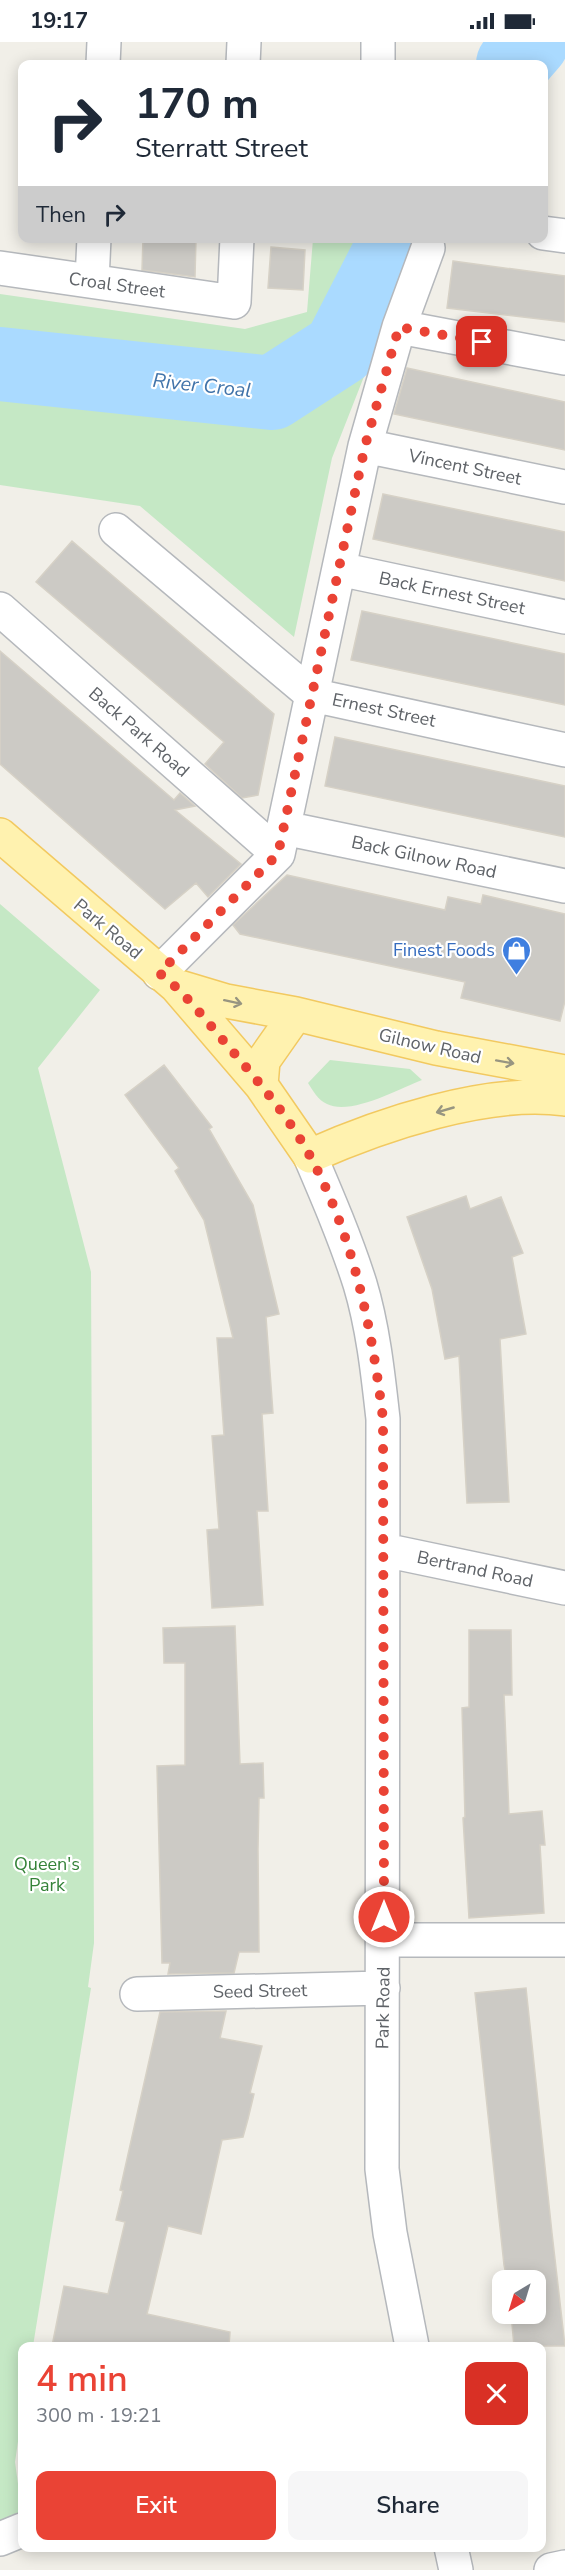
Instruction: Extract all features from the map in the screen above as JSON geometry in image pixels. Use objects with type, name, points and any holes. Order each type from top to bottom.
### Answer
[{"type":"main road","name":"Park Road","points":[[0,835],[168,979],[261,1084],[310,1156]]},
{"type":"main road","name":"Gilnow Road","points":[[168,979],[226,1001],[296,1014],[436,1048],[565,1072]]},
{"type":"main road","points":[[261,1084],[264,1061],[296,1014]]},
{"type":"main road","points":[[310,1156],[354,1137],[476,1102],[514,1097],[565,1099]]},
{"type":"street","points":[[103,60],[104,42]]},
{"type":"street","points":[[243,42],[243,60]]},
{"type":"street","points":[[378,42],[378,60]]},
{"type":"street","points":[[548,234],[565,236]]},
{"type":"street","points":[[92,281],[94,243]]},
{"type":"street","name":"Croal Street","points":[[0,268],[234,302],[237,243]]},
{"type":"street","points":[[168,979],[281,841],[365,446],[399,327],[428,248]]},
{"type":"street","points":[[399,327],[565,357]]},
{"type":"street","name":"Vincent Street","points":[[365,446],[565,487]]},
{"type":"street","name":"Ernest Street","points":[[116,530],[312,695],[565,750]]},
{"type":"street","name":"Back Ernest Street","points":[[339,569],[565,617]]},
{"type":"street","name":"Back Park Road","points":[[0,609],[281,841]]},
{"type":"street","name":"Back Gilnow Road","points":[[281,841],[565,886]]},
{"type":"street","name":"Park Road","points":[[310,1156],[337,1219],[360,1286],[375,1351],[383,1419],[382,2169],[390,2233],[411,2342]]},
{"type":"street","name":"Bertrand Road","points":[[384,1550],[565,1588]]},
{"type":"street","points":[[384,1940],[565,1940]]},
{"type":"street","name":"Seed Street","points":[[137,1994],[383,1988]]},
{"type":"street","points":[[0,2539],[18,2532]]},
{"type":"street","points":[[453,2552],[456,2570]]},
{"type":"street","points":[[551,2570],[565,2567]]},
{"type":"green space","points":[[506,42],[565,42],[565,52],[548,68],[548,60],[486,60]]},
{"type":"green space","points":[[313,243],[416,243],[332,458],[294,637],[140,506],[0,485],[0,294],[245,329],[307,312]]},
{"type":"green space","name":"Queen's Park","points":[[0,904],[100,990],[38,1068],[91,1272],[94,1943],[88,1987],[91,1988],[34,2342],[18,2342],[18,2441],[15,2462],[18,2515],[0,2523]]},
{"type":"green space","points":[[330,1060],[410,1069],[422,1080],[374,1100],[348,1107],[337,1107],[321,1100],[308,1083]]},
{"type":"building","points":[[143,243],[196,243],[195,277],[142,270]]},
{"type":"building","points":[[271,247],[305,250],[303,290],[268,288]]},
{"type":"building","points":[[453,261],[565,276],[565,322],[447,308]]},
{"type":"building","points":[[407,368],[565,402],[565,450],[394,414]]},
{"type":"building","points":[[383,494],[565,532],[565,581],[373,539]]},
{"type":"building","points":[[72,541],[274,714],[258,795],[242,798],[205,764],[224,742],[36,582]]},
{"type":"building","points":[[362,611],[565,654],[565,705],[351,660]]},
{"type":"building","points":[[0,651],[174,800],[180,793],[195,806],[175,810],[241,864],[208,897],[196,883],[165,909],[0,764]]},
{"type":"building","points":[[335,737],[565,786],[565,837],[325,786]]},
{"type":"building","points":[[287,875],[445,910],[448,897],[481,904],[483,895],[565,914],[565,1001],[560,1021],[461,998],[465,982],[240,934],[233,925]]},
{"type":"building","points":[[164,1065],[212,1127],[209,1129],[253,1205],[279,1314],[266,1317],[273,1413],[262,1414],[268,1511],[257,1511],[263,1605],[212,1608],[207,1530],[219,1529],[212,1436],[224,1435],[217,1338],[233,1338],[204,1220],[175,1171],[179,1168],[125,1095]]},
{"type":"building","points":[[466,1196],[470,1209],[501,1197],[523,1253],[512,1257],[526,1334],[500,1339],[509,1502],[467,1503],[459,1356],[445,1359],[432,1289],[407,1217]]},
{"type":"building","points":[[235,1626],[240,1764],[263,1763],[264,1798],[259,1798],[259,1952],[239,1952],[234,1973],[168,1974],[170,1963],[162,1963],[157,1766],[185,1765],[185,1663],[164,1663],[163,1628]]},
{"type":"building","points":[[469,1630],[511,1630],[512,1695],[504,1695],[509,1814],[542,1811],[545,1845],[540,1845],[544,1913],[469,1918],[463,1818],[465,1817],[462,1708],[469,1707]]},
{"type":"building","points":[[526,1988],[565,2346],[546,2346],[546,2342],[514,2342],[512,2324],[546,2324],[546,2270],[505,2270],[475,1993]]},
{"type":"building","points":[[226,2011],[220,2038],[262,2046],[250,2093],[254,2094],[243,2137],[222,2140],[201,2234],[168,2226],[147,2314],[230,2332],[229,2342],[53,2342],[64,2286],[108,2294],[125,2222],[116,2220],[123,2191],[120,2190],[160,2012]]},
{"type":"waterway","name":"River Croal","points":[[516,60],[532,42]]},
{"type":"waterway","name":"River Croal","points":[[0,364],[272,393],[340,349],[394,243]]},
{"type":"place","name":"Finest Foods","points":[[516,976]]},
{"type":"route","points":[[384,1917],[383,1419],[375,1351],[360,1286],[337,1219],[310,1156],[261,1084],[176,986],[159,973],[278,854],[365,446],[399,327],[482,342]]}]
